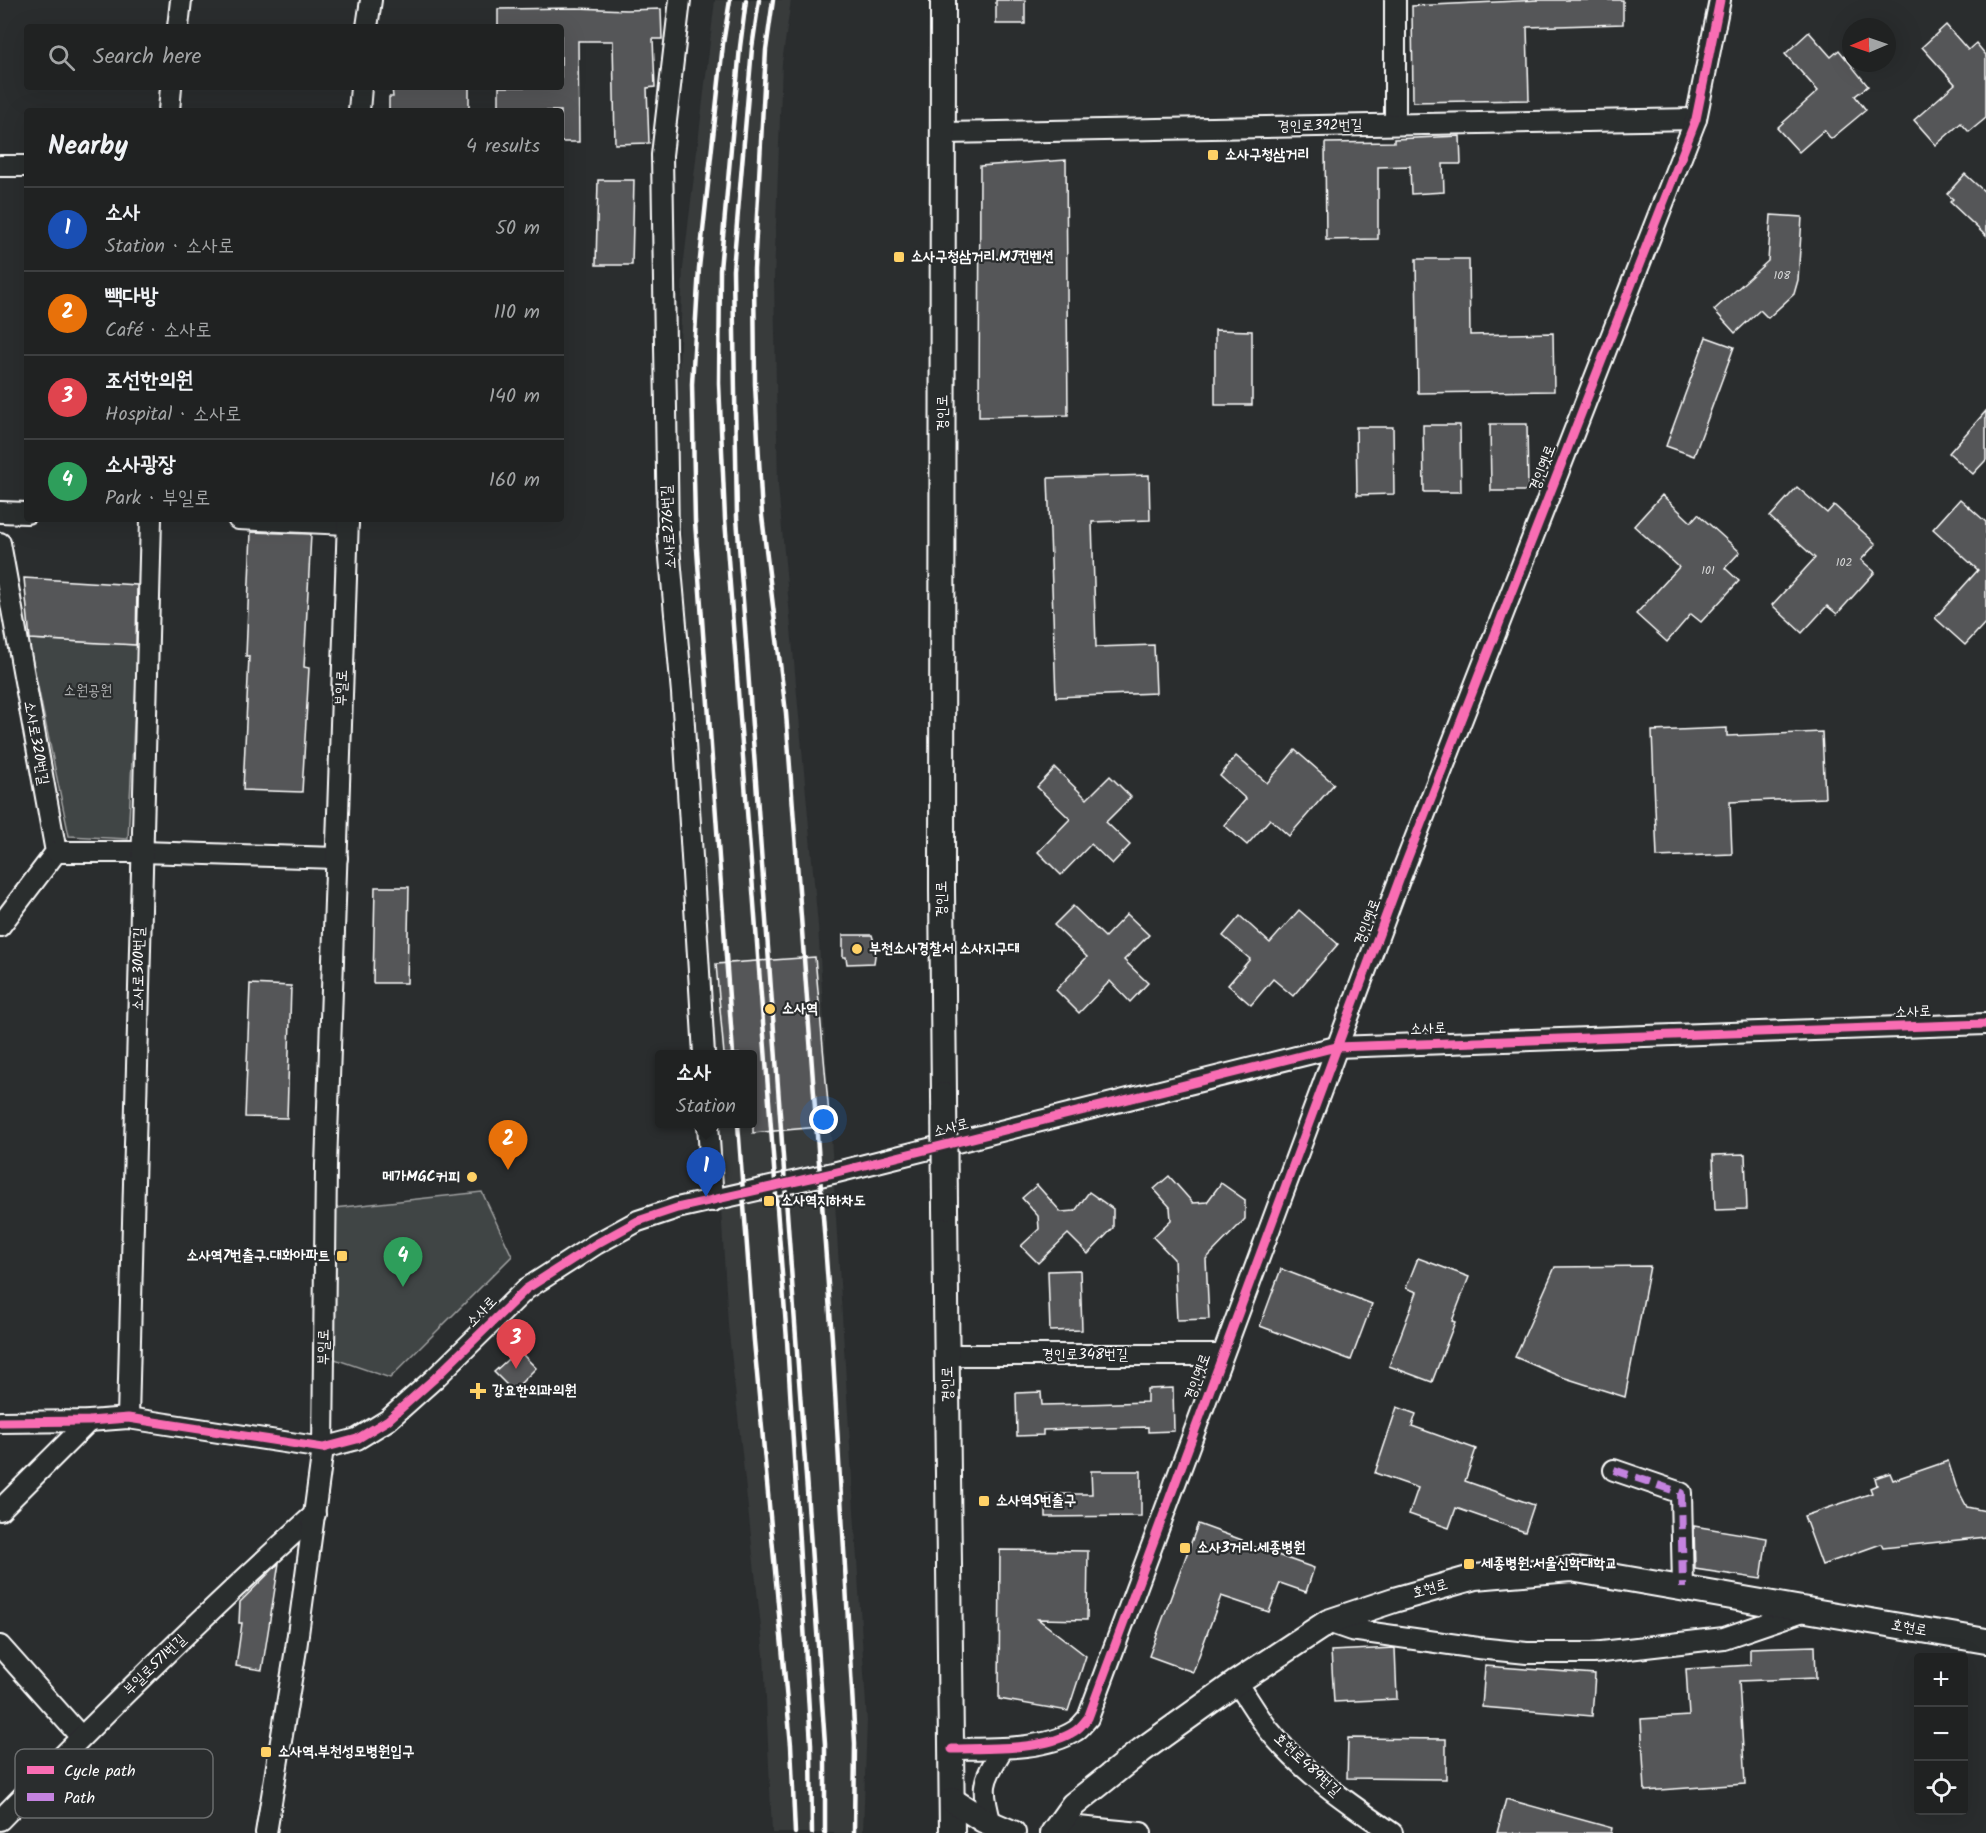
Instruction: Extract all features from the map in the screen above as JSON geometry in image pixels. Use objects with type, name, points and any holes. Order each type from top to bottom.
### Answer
[{"type":"main road","name":"경인로","points":[[943,0],[942,902],[952,1833]]},
{"type":"main road","name":"호현로","points":[[1055,1829],[1073,1804],[1142,1750],[1237,1682],[1328,1622],[1475,1577],[1571,1569],[1986,1641]]},
{"type":"main road","points":[[952,1800],[991,1824],[1013,1833]]},
{"type":"street","points":[[178,24],[181,0]]},
{"type":"street","points":[[367,24],[371,0]]},
{"type":"street","name":"소사로276번길","points":[[680,0],[662,155],[668,535],[682,693],[704,1050]]},
{"type":"street","points":[[1395,0],[1395,124]]},
{"type":"street","name":"경인옛로","points":[[952,1749],[1032,1746],[1075,1731],[1088,1718],[1336,1047],[1696,119],[1720,0]]},
{"type":"street","points":[[169,108],[171,90]]},
{"type":"street","points":[[359,108],[361,90]]},
{"type":"street","name":"경인로392번길","points":[[944,133],[1696,119]]},
{"type":"street","points":[[0,166],[24,166]]},
{"type":"street","points":[[0,512],[24,513]]},
{"type":"street","name":"소사로300번길","points":[[128,1418],[151,522]]},
{"type":"street","name":"부일로","points":[[266,1833],[296,1649],[323,1448],[326,1166],[348,522]]},
{"type":"street","name":"소사로320번길","points":[[0,543],[56,852]]},
{"type":"street","points":[[0,926],[56,852],[141,852],[337,858]]},
{"type":"street","name":"소사로","points":[[0,1422],[128,1418],[323,1448],[357,1439],[387,1420],[442,1371],[526,1289],[596,1244],[638,1221],[677,1208],[844,1171],[1336,1047],[1986,1024]]},
{"type":"street","points":[[708,1128],[713,1201]]},
{"type":"street","name":"경인로348번길","points":[[947,1355],[1222,1354]]},
{"type":"street","points":[[0,1510],[89,1421]]},
{"type":"street","points":[[1614,1470],[1681,1493],[1683,1588]]},
{"type":"street","name":"부일로571번길","points":[[69,1749],[244,1578],[315,1514]]},
{"type":"street","points":[[1328,1622],[1351,1630],[1478,1648],[1527,1653],[1593,1653],[1724,1638],[1806,1610]]},
{"type":"street","points":[[0,1646],[81,1737]]},
{"type":"street","name":"호현로489번길","points":[[1237,1682],[1269,1729],[1299,1762],[1340,1797],[1392,1833]]},
{"type":"street","points":[[991,1824],[985,1802],[984,1782],[1003,1748]]},
{"type":"street","name":"부일로571번길","points":[[0,1821],[15,1805]]},
{"type":"street","points":[[1055,1829],[1141,1833]]},
{"type":"shaded area","points":[[715,0],[791,0],[782,63],[774,280],[778,485],[818,925],[867,1721],[863,1833],[772,1833],[764,1655],[728,1325],[716,1128],[757,1128],[757,1050],[712,1050],[676,441],[683,268]]},
{"type":"green space","name":"소원공원","points":[[28,639],[138,645],[128,839],[69,836]]},
{"type":"green space","points":[[482,1192],[512,1256],[390,1378],[323,1355],[325,1209]]},
{"type":"building","points":[[996,0],[1025,0],[1025,24],[996,24]]},
{"type":"building","points":[[1539,0],[1623,0],[1623,24],[1527,27],[1529,100],[1413,102],[1412,6]]},
{"type":"building","points":[[498,9],[661,9],[662,39],[653,39],[655,87],[647,88],[649,143],[615,144],[613,41],[578,41],[579,142],[564,142],[564,108],[499,108],[499,90],[564,90],[564,24],[498,24]]},
{"type":"building","points":[[1946,25],[1968,50],[1976,43],[1986,55],[1986,118],[1969,132],[1961,123],[1936,145],[1914,120],[1955,84],[1922,47]]},
{"type":"building","points":[[1809,32],[1831,57],[1839,50],[1842,54],[1842,72],[1857,72],[1868,86],[1855,96],[1866,110],[1831,139],[1824,130],[1799,152],[1777,128],[1818,91],[1785,54]]},
{"type":"building","points":[[392,90],[469,90],[469,108],[389,108],[389,97],[393,97]]},
{"type":"building","points":[[1460,136],[1461,164],[1443,164],[1444,192],[1411,194],[1410,166],[1378,167],[1378,239],[1326,240],[1325,143],[1394,142],[1394,139]]},
{"type":"building","points":[[1066,160],[1068,415],[979,417],[980,166]]},
{"type":"building","points":[[1965,174],[1986,193],[1986,236],[1950,202],[1953,199],[1947,194]]},
{"type":"building","points":[[598,180],[634,180],[632,265],[596,265]]},
{"type":"building","points":[[1771,215],[1802,217],[1798,280],[1794,294],[1768,318],[1760,310],[1735,333],[1714,310],[1768,261]]},
{"type":"building","points":[[1416,259],[1469,259],[1470,335],[1553,333],[1554,391],[1418,393]]},
{"type":"building","points":[[1215,330],[1252,331],[1252,405],[1215,405]]},
{"type":"building","points":[[1706,337],[1734,347],[1694,456],[1666,446]]},
{"type":"building","points":[[1986,411],[1986,460],[1973,474],[1949,453]]},
{"type":"building","points":[[1490,424],[1527,424],[1528,491],[1491,491]]},
{"type":"building","points":[[1423,425],[1460,425],[1461,492],[1424,492]]},
{"type":"building","points":[[1356,427],[1393,427],[1394,494],[1357,495]]},
{"type":"building","points":[[1149,475],[1150,520],[1092,522],[1096,647],[1154,645],[1156,693],[1056,697],[1048,478]]},
{"type":"building","points":[[1797,487],[1827,513],[1834,505],[1876,544],[1861,560],[1875,572],[1837,614],[1827,606],[1802,633],[1772,605],[1815,558],[1770,517]]},
{"type":"building","points":[[1662,495],[1691,522],[1698,514],[1740,552],[1725,568],[1739,581],[1701,622],[1691,614],[1667,642],[1636,614],[1679,567],[1634,526]]},
{"type":"building","points":[[1960,499],[1986,522],[1986,622],[1965,645],[1935,618],[1978,570],[1933,529]]},
{"type":"building","points":[[251,532],[311,534],[304,667],[309,668],[302,792],[243,790],[249,656],[246,656]]},
{"type":"building","points":[[24,578],[137,585],[136,645],[30,639]]},
{"type":"building","points":[[1727,728],[1727,736],[1822,732],[1825,798],[1730,802],[1732,854],[1657,857],[1652,731]]},
{"type":"building","points":[[1295,750],[1334,784],[1289,836],[1270,819],[1247,845],[1224,825],[1246,799],[1220,776],[1236,756],[1267,783]]},
{"type":"building","points":[[1055,768],[1087,799],[1110,776],[1131,797],[1106,822],[1130,845],[1112,864],[1091,844],[1061,875],[1038,852],[1070,819],[1037,787]]},
{"type":"building","points":[[375,887],[409,887],[407,983],[373,983]]},
{"type":"building","points":[[1073,906],[1105,937],[1127,914],[1149,935],[1124,960],[1148,983],[1130,1002],[1110,981],[1079,1013],[1056,990],[1087,957],[1054,925]]},
{"type":"building","points":[[1299,910],[1338,944],[1293,996],[1273,979],[1251,1005],[1228,985],[1250,959],[1223,936],[1240,916],[1270,943]]},
{"type":"building","points":[[843,935],[872,935],[876,949],[874,963],[847,964],[846,957],[843,957]]},
{"type":"building","name":"소사역","points":[[815,957],[830,1126],[753,1133],[753,1128],[757,1128],[757,1050],[724,1050],[716,964]]},
{"type":"building","points":[[250,984],[291,986],[287,1118],[245,1117]]},
{"type":"building","points":[[1745,1154],[1747,1209],[1715,1210],[1713,1155]]},
{"type":"building","points":[[1169,1176],[1193,1203],[1207,1202],[1221,1183],[1245,1200],[1245,1219],[1206,1259],[1209,1319],[1177,1320],[1174,1259],[1153,1237],[1171,1220],[1170,1207],[1154,1189]]},
{"type":"building","points":[[1037,1185],[1061,1212],[1075,1211],[1089,1192],[1113,1209],[1113,1228],[1088,1254],[1068,1234],[1038,1263],[1021,1246],[1039,1229],[1038,1216],[1022,1198]]},
{"type":"building","points":[[1418,1258],[1469,1277],[1432,1382],[1389,1366],[1417,1292],[1406,1288]]},
{"type":"building","points":[[1650,1266],[1625,1397],[1559,1376],[1515,1357],[1555,1267]]},
{"type":"building","points":[[1281,1269],[1372,1304],[1351,1360],[1260,1326]]},
{"type":"building","points":[[1080,1270],[1082,1330],[1050,1331],[1048,1271]]},
{"type":"building","points":[[518,1350],[536,1368],[513,1391],[494,1372]]},
{"type":"building","points":[[1173,1388],[1174,1431],[1148,1432],[1148,1427],[1103,1428],[1043,1430],[1043,1435],[1017,1436],[1016,1393],[1041,1392],[1042,1405],[1087,1404],[1147,1402],[1147,1389]]},
{"type":"building","points":[[1397,1407],[1416,1414],[1412,1426],[1476,1449],[1465,1481],[1534,1505],[1525,1532],[1456,1508],[1449,1528],[1409,1514],[1418,1488],[1375,1473]]},
{"type":"building","points":[[1948,1461],[1956,1486],[1967,1507],[1986,1511],[1986,1537],[1883,1548],[1881,1544],[1822,1565],[1804,1516],[1872,1493],[1870,1488],[1877,1485],[1875,1478],[1890,1473],[1893,1480]]},
{"type":"building","points":[[1091,1471],[1141,1471],[1141,1516],[1046,1517],[1046,1494],[1092,1494]]},
{"type":"building","points":[[1198,1524],[1314,1568],[1306,1592],[1280,1583],[1269,1612],[1221,1596],[1193,1672],[1149,1656]]},
{"type":"building","points":[[1694,1526],[1767,1538],[1761,1579],[1695,1569]]},
{"type":"building","points":[[1000,1550],[1088,1551],[1087,1620],[1038,1619],[1086,1656],[1068,1711],[999,1699]]},
{"type":"building","points":[[279,1563],[262,1670],[236,1666],[242,1623],[239,1623],[240,1602]]},
{"type":"building","points":[[1815,1646],[1816,1678],[1739,1681],[1745,1784],[1645,1791],[1641,1719],[1689,1716],[1686,1669],[1750,1665],[1750,1648]]},
{"type":"building","points":[[1395,1648],[1397,1699],[1334,1702],[1331,1651]]},
{"type":"building","points":[[1485,1666],[1595,1674],[1592,1716],[1482,1707]]},
{"type":"building","points":[[1348,1738],[1446,1739],[1446,1779],[1347,1778]]},
{"type":"building","points":[[1506,1799],[1612,1828],[1611,1833],[1497,1833]]},
{"type":"railway","points":[[730,0],[723,44],[699,268],[692,384],[695,521],[733,1050]]},
{"type":"railway","points":[[746,0],[720,270],[719,383],[725,519],[787,1340],[811,1744],[812,1833]]},
{"type":"railway","points":[[759,0],[752,48],[733,270],[737,517],[825,1744],[825,1833]]},
{"type":"railway","points":[[773,0],[766,50],[754,270],[755,384],[762,516],[786,713],[832,1339],[855,1743],[854,1833]]},
{"type":"railway","points":[[738,1128],[754,1341],[791,1745],[795,1833]]},
{"type":"marked path","points":[[1614,1470],[1681,1493],[1683,1588]]},
{"type":"cycle path","points":[[952,1749],[1015,1747],[1048,1742],[1075,1731],[1088,1718],[1401,875],[1696,119],[1720,0]]},
{"type":"cycle path","points":[[0,1422],[128,1418],[323,1448],[357,1439],[388,1420],[435,1378],[526,1289],[596,1244],[638,1221],[677,1208],[833,1173],[1336,1047],[1986,1024]]},
{"type":"place","name":"소사구청삼거리","points":[[1213,155]]},
{"type":"place","name":"소사구청삼거리.MJ컨벤션","points":[[899,257]]},
{"type":"place","name":"부천소사경찰서 소사지구대","points":[[857,949]]},
{"type":"place","name":"소사역","points":[[770,1009]]},
{"type":"place","name":"빽다방","points":[[508,1170]]},
{"type":"place","name":"메가MGC커피","points":[[472,1177]]},
{"type":"place","name":"소사","points":[[706,1197]]},
{"type":"place","name":"소사역지하차도","points":[[769,1201]]},
{"type":"place","name":"소사역7번출구.대화아파트","points":[[342,1256]]},
{"type":"place","name":"소사광장","points":[[403,1287]]},
{"type":"place","name":"조선한의원","points":[[516,1369]]},
{"type":"place","name":"강요한외과의원","points":[[478,1391]]},
{"type":"place","name":"소사역5번출구","points":[[984,1501]]},
{"type":"place","name":"소사3거리.세종병원","points":[[1185,1548]]},
{"type":"place","name":"세종병원.서울신학대학교","points":[[1469,1564]]},
{"type":"place","name":"소사역.부천성모병원입구","points":[[266,1752]]}]
